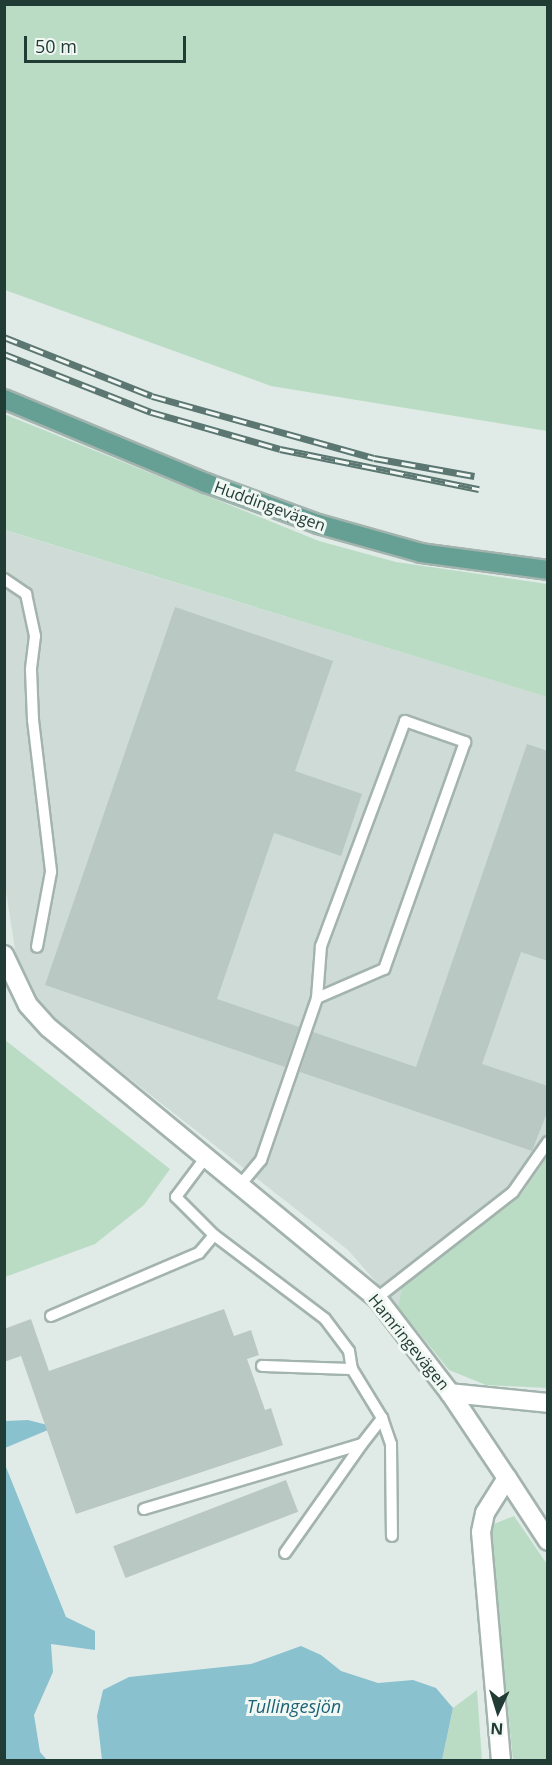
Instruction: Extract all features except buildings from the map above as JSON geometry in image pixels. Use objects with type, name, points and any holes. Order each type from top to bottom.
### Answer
[{"type":"main road","name":"Huddingevägen","points":[[4,399],[207,483],[318,524],[421,553],[548,570]]},
{"type":"street","name":"Hamringevägen","points":[[4,955],[28,1005],[49,1028],[377,1298],[450,1393],[548,1541]]},
{"type":"street","points":[[450,1393],[548,1403]]},
{"type":"street","points":[[501,1761],[481,1532],[485,1514],[507,1478]]},
{"type":"lane","points":[[4,579],[26,594],[35,636],[31,670],[34,732],[51,872],[37,946]]},
{"type":"lane","points":[[240,1185],[261,1160],[317,998],[321,946],[405,722],[465,742],[384,969],[317,998]]},
{"type":"lane","points":[[377,1298],[513,1192],[548,1142]]},
{"type":"lane","points":[[206,1158],[176,1197],[214,1235],[325,1319],[349,1351],[352,1369],[382,1418],[391,1444],[392,1536]]},
{"type":"lane","points":[[51,1316],[199,1252],[214,1235]]},
{"type":"lane","points":[[262,1366],[352,1369]]},
{"type":"lane","points":[[285,1553],[382,1418]]},
{"type":"lane","points":[[144,1509],[362,1444]]},
{"type":"shaded area","points":[[4,530],[547,697],[547,1157],[521,1195],[402,1285],[398,1307],[348,1250],[64,1027],[36,997],[16,956],[5,885]]},
{"type":"green space","points":[[5,4],[547,5],[547,431],[271,386],[5,290]]},
{"type":"green space","points":[[4,414],[319,541],[396,562],[547,584],[547,697],[5,530]]},
{"type":"green space","points":[[5,1040],[170,1169],[144,1205],[95,1244],[5,1277]]},
{"type":"green space","points":[[547,1157],[547,1388],[486,1385],[449,1370],[398,1307],[402,1285],[521,1195]]},
{"type":"green space","points":[[514,1516],[547,1564],[547,1760],[513,1760],[489,1526]]},
{"type":"green space","points":[[477,1690],[482,1760],[442,1760],[453,1708]]},
{"type":"water","points":[[28,1420],[55,1427],[5,1448],[5,1421]]},
{"type":"water","points":[[4,1462],[66,1617],[95,1631],[95,1650],[51,1644],[53,1672],[34,1715],[40,1752],[47,1760],[5,1760]]},
{"type":"water","name":"Tullingesjön","points":[[301,1646],[321,1655],[341,1671],[378,1683],[413,1680],[436,1688],[453,1708],[442,1760],[102,1760],[97,1716],[103,1690],[129,1677],[251,1664]]},
{"type":"railway","points":[[4,337],[152,396],[374,458],[474,476]]},
{"type":"railway","points":[[4,354],[151,412],[280,449],[479,489]]}]
